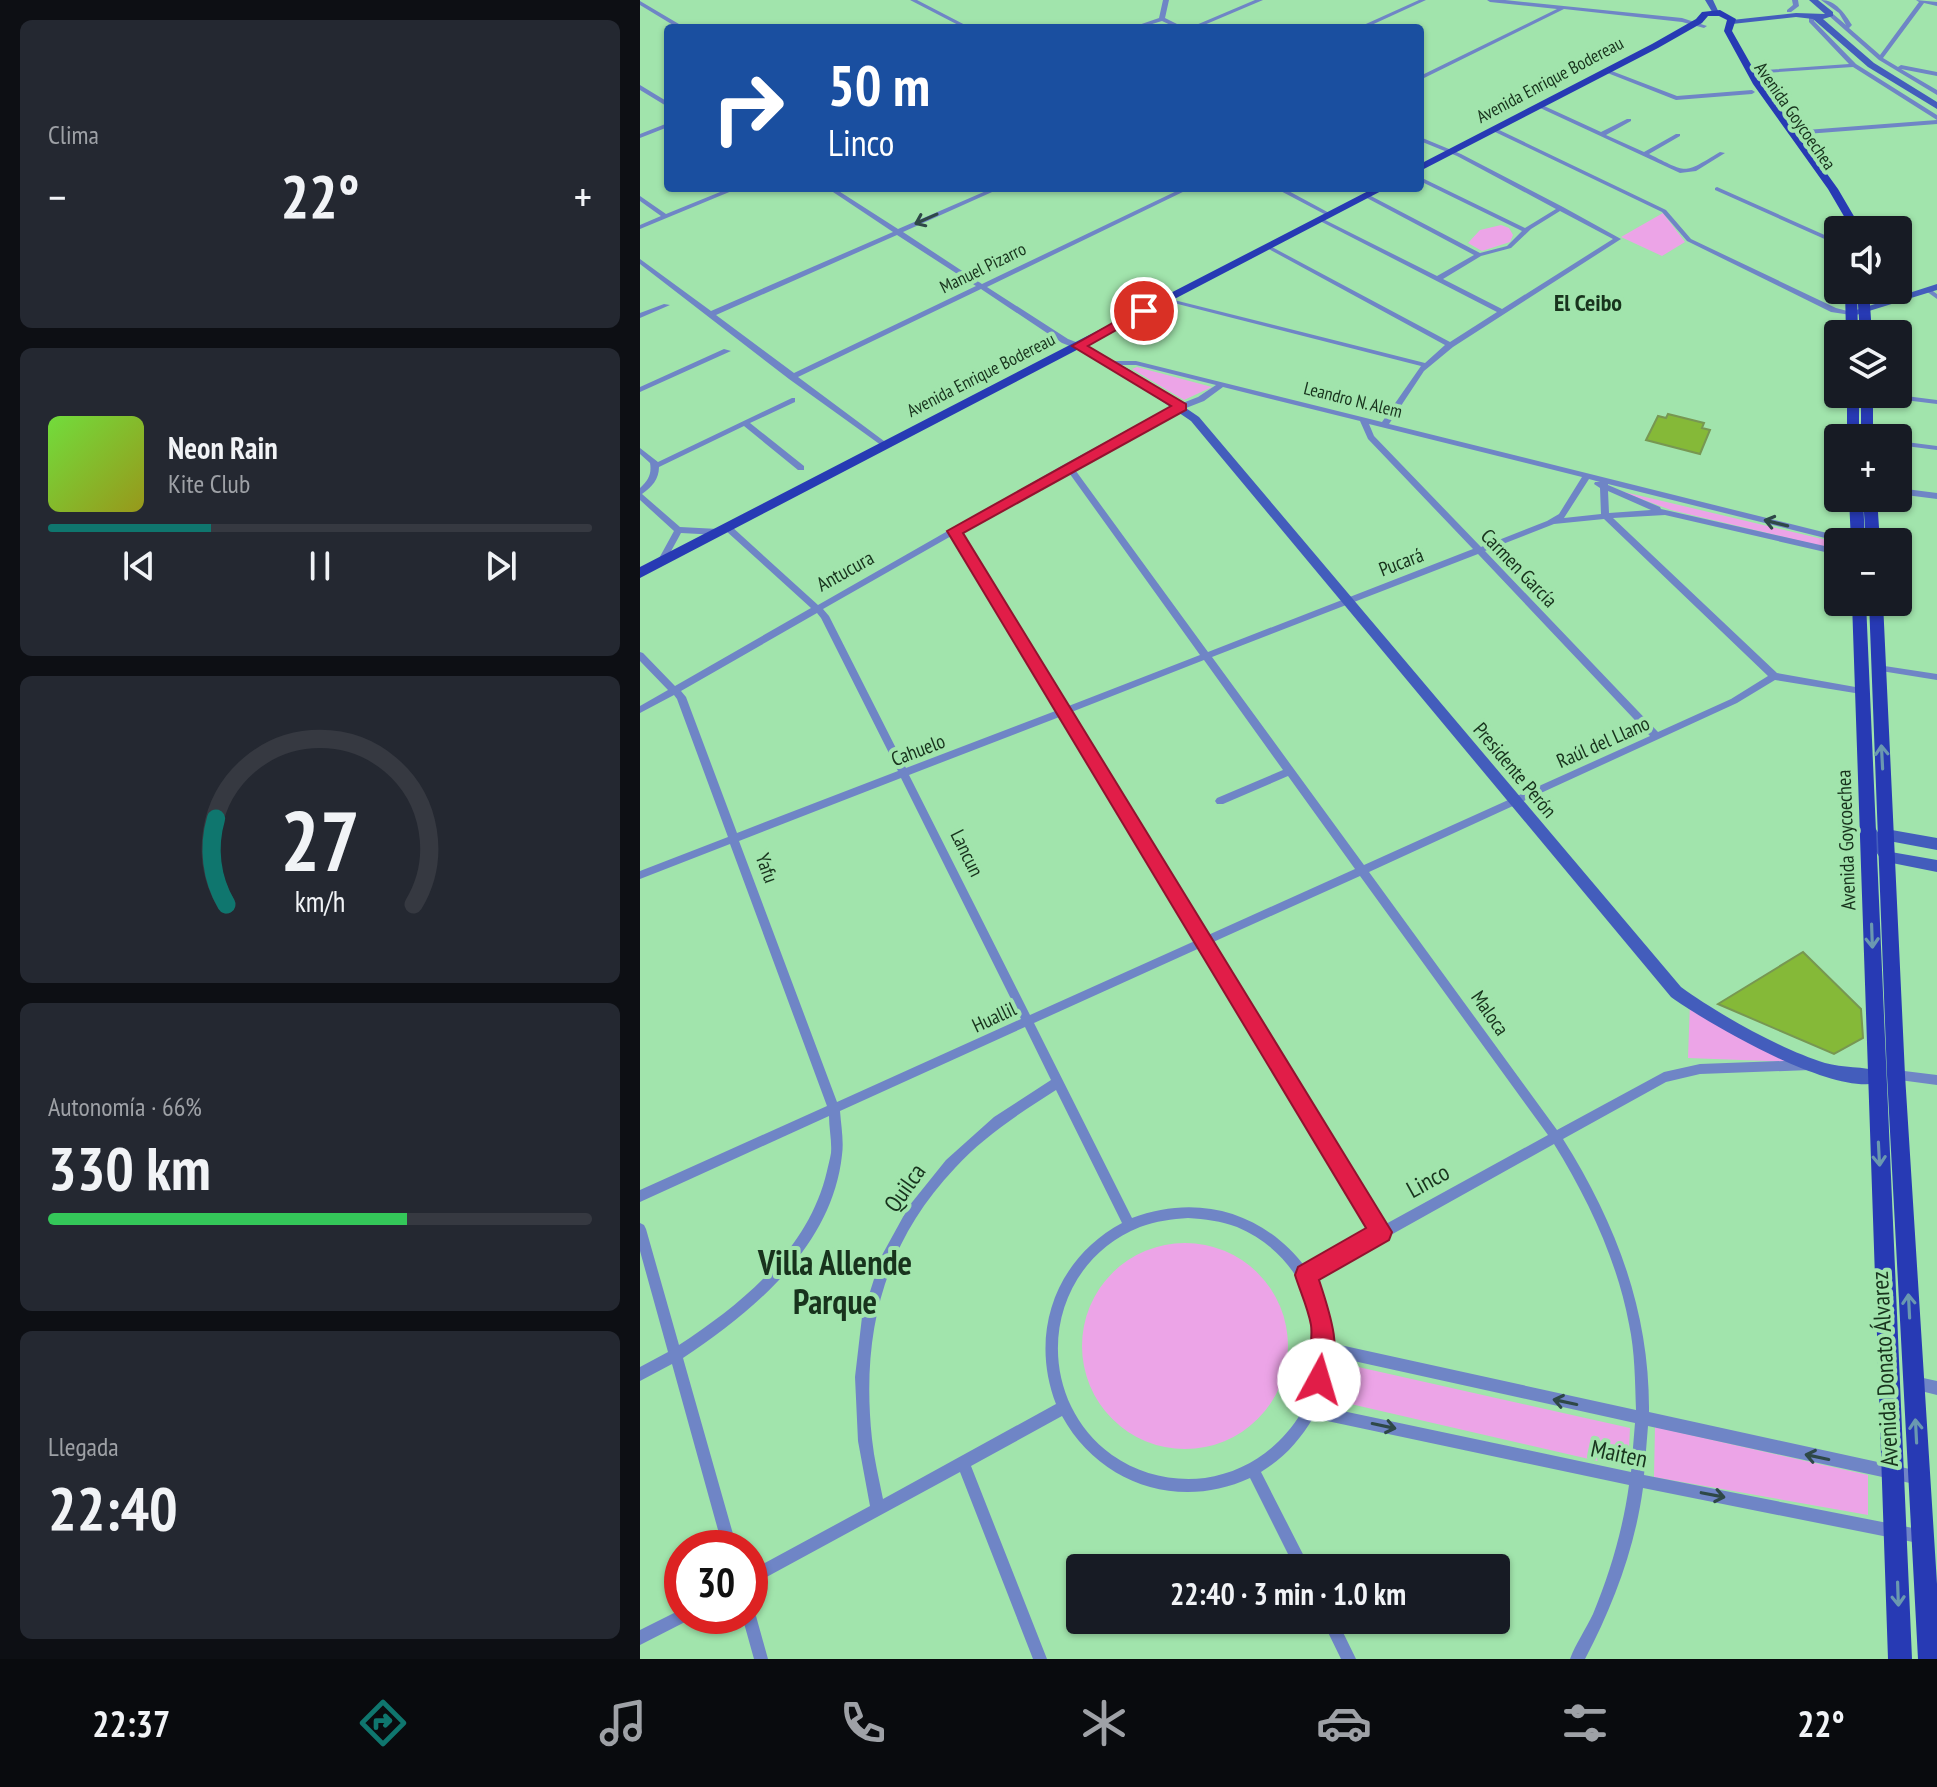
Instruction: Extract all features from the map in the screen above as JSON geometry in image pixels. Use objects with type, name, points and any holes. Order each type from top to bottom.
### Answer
[{"type":"main road","name":"Avenida Goycoechea","points":[[1706,0],[1720,13]]},
{"type":"main road","name":"Avenida Goycoechea","points":[[1706,0],[1713,23],[1752,92],[1838,216]]},
{"type":"main road","points":[[1720,13],[1829,8]]},
{"type":"main road","points":[[1810,9],[1829,8]]},
{"type":"main road","points":[[1829,8],[1838,35]]},
{"type":"main road","points":[[1810,9],[1871,65],[1937,106]]},
{"type":"main road","name":"Avenida Enrique Bodereau","points":[[1424,166],[1655,46],[1713,23],[1810,9]]},
{"type":"main road","points":[[1713,23],[1720,13]]},
{"type":"main road","points":[[1713,23],[1720,13]]},
{"type":"main road","name":"Avenida Goycoechea","points":[[1713,23],[1851,216]]},
{"type":"main road","name":"Avenida Enrique Bodereau","points":[[640,573],[1374,192]]},
{"type":"main road","points":[[1851,313],[1934,292]]},
{"type":"main road","points":[[1851,304],[1851,320]]},
{"type":"main road","points":[[1865,304],[1866,320]]},
{"type":"main road","name":"Presidente Perón","points":[[1078,346],[1112,363],[1195,419],[1676,992],[1812,1065],[1855,1077],[1886,1076]]},
{"type":"main road","name":"Avenida Goycoechea","points":[[1859,616],[1869,830],[1880,849]]},
{"type":"main road","name":"Avenida Goycoechea","points":[[1876,616],[1886,1076]]},
{"type":"main road","points":[[1880,849],[1937,844]]},
{"type":"main road","points":[[1880,849],[1937,866]]},
{"type":"main road","name":"Avenida Donato Álvarez","points":[[1886,1076],[1914,1383],[1930,1659]]},
{"type":"main road","name":"Avenida Donato Álvarez","points":[[1886,1076],[1893,1474],[1900,1659]]},
{"type":"street","points":[[913,0],[960,24]]},
{"type":"street","points":[[1162,19],[1166,0]]},
{"type":"street","points":[[1202,24],[1260,0]]},
{"type":"street","points":[[1369,24],[1423,0]]},
{"type":"street","points":[[1490,0],[1713,23]]},
{"type":"street","points":[[1554,0],[1563,8]]},
{"type":"street","points":[[1789,11],[1796,6],[1795,0]]},
{"type":"street","points":[[1880,58],[1921,0],[1937,4]]},
{"type":"street","points":[[640,3],[675,24]]},
{"type":"street","points":[[1424,76],[1563,8]]},
{"type":"street","points":[[1829,8],[1880,58],[1937,93]]},
{"type":"street","points":[[1810,9],[1811,21],[1854,65],[1937,120]]},
{"type":"street","points":[[1146,24],[1162,19],[1173,24]]},
{"type":"street","points":[[1751,73],[1854,65]]},
{"type":"street","points":[[1871,65],[1891,65],[1937,74]]},
{"type":"street","points":[[1607,71],[1676,98],[1752,92]]},
{"type":"street","points":[[640,87],[664,102]]},
{"type":"street","points":[[1540,106],[1688,173],[1722,153]]},
{"type":"street","points":[[1601,135],[1629,120]]},
{"type":"street","points":[[1793,133],[1937,120]]},
{"type":"street","points":[[640,136],[664,127]]},
{"type":"street","points":[[1495,130],[1664,211],[1689,240],[1834,310],[1851,313]]},
{"type":"street","points":[[1643,155],[1678,135]]},
{"type":"street","points":[[1385,424],[1425,365],[1450,345],[1618,239],[1424,141]]},
{"type":"street","points":[[1424,181],[1526,231]]},
{"type":"street","points":[[1717,189],[1824,237]]},
{"type":"street","points":[[640,227],[726,192]]},
{"type":"street","points":[[836,192],[1065,341],[1078,346]]},
{"type":"street","points":[[711,314],[989,192]]},
{"type":"street","name":"Manuel Pizarro","points":[[792,377],[1180,192]]},
{"type":"street","points":[[1285,192],[1502,312]]},
{"type":"street","points":[[1367,196],[1479,255]]},
{"type":"street","points":[[640,198],[665,216]]},
{"type":"street","points":[[1438,279],[1479,255],[1509,247],[1526,231],[1561,208]]},
{"type":"street","points":[[640,212],[653,221]]},
{"type":"street","points":[[1268,247],[1450,345]]},
{"type":"street","points":[[640,261],[885,446]]},
{"type":"street","points":[[1166,300],[1425,365]]},
{"type":"street","points":[[640,316],[666,305]]},
{"type":"street","points":[[640,390],[727,351]]},
{"type":"street","name":"Leandro N. Alem","points":[[1112,363],[1136,363],[1385,424],[1586,477],[1665,512],[1824,549]]},
{"type":"street","name":"Antucura","points":[[640,710],[1068,466],[1201,399],[1221,385]]},
{"type":"street","points":[[1912,399],[1937,402]]},
{"type":"street","points":[[655,466],[792,400]]},
{"type":"street","name":"Carmen García","points":[[1363,419],[1371,437],[1657,737]]},
{"type":"street","points":[[745,423],[801,468]]},
{"type":"street","points":[[1912,445],[1937,448]]},
{"type":"street","points":[[640,450],[655,466]]},
{"type":"street","points":[[655,466],[653,480],[640,494],[678,530],[723,530]]},
{"type":"street","name":"Maloca","points":[[1068,466],[1555,1136],[1585,1189],[1627,1293],[1639,1349],[1642,1419],[1636,1480],[1624,1546],[1606,1602],[1577,1659]]},
{"type":"street","name":"Pucará","points":[[1209,656],[1550,523],[1564,513],[1586,477]]},
{"type":"street","points":[[1604,484],[1605,515],[1774,676],[1861,691]]},
{"type":"street","name":"Leandro N. Alem","points":[[1604,484],[1824,537]]},
{"type":"street","points":[[1912,493],[1937,496]]},
{"type":"street","name":"Leandro N. Alem","points":[[1550,523],[1605,515],[1665,512]]},
{"type":"street","points":[[661,562],[678,530]]},
{"type":"street","name":"Lancun","points":[[723,530],[825,616],[1130,1226]]},
{"type":"street","points":[[954,531],[1381,1232]]},
{"type":"street","name":"Yafu","points":[[640,655],[681,697],[834,1110],[838,1131],[831,1176],[818,1214],[800,1247],[772,1281],[739,1312],[677,1356],[640,1374]]},
{"type":"street","name":"Cahuelo","points":[[640,875],[1209,656]]},
{"type":"street","points":[[1878,668],[1937,677]]},
{"type":"street","name":"Raúl del Llano","points":[[1363,869],[1734,701],[1774,676]]},
{"type":"street","points":[[1220,801],[1290,771]]},
{"type":"street","name":"Huallil","points":[[640,1196],[1363,869]]},
{"type":"street","name":"Linco","points":[[1306,1275],[1672,1074],[1700,1069],[1812,1065]]},
{"type":"street","points":[[1886,1076],[1937,1080]]},
{"type":"street","name":"Quilca","points":[[878,1509],[865,1458],[860,1412],[861,1352],[873,1296],[892,1248],[935,1179],[959,1152],[1014,1107],[1057,1083]]},
{"type":"street","points":[[1187,1211],[1216,1212],[1243,1220],[1269,1235],[1290,1254],[1306,1275],[1317,1300],[1324,1348],[1319,1380],[1307,1410],[1284,1442],[1252,1468],[1206,1484],[1181,1487],[1145,1482],[1112,1467],[1084,1443],[1061,1409],[1053,1378],[1052,1341],[1060,1305],[1077,1272],[1101,1246],[1130,1226],[1158,1215],[1187,1211]]},
{"type":"street","points":[[640,1229],[725,1530]]},
{"type":"street","name":"Maiten","points":[[1324,1348],[1919,1478]]},
{"type":"street","points":[[1914,1383],[1937,1388]]},
{"type":"street","points":[[768,1569],[1061,1409]]},
{"type":"street","name":"Maiten","points":[[1307,1410],[1923,1537]]},
{"type":"street","points":[[963,1463],[1040,1659]]},
{"type":"street","points":[[1252,1468],[1296,1554]]},
{"type":"street","points":[[640,1638],[664,1625]]},
{"type":"street","points":[[754,1634],[761,1659]]},
{"type":"street","points":[[1336,1634],[1349,1659]]},
{"type":"shaded area","points":[[1663,213],[1685,242],[1662,256],[1621,237]]},
{"type":"shaded area","points":[[1501,225],[1509,228],[1513,235],[1510,242],[1482,251],[1468,243],[1480,230]]},
{"type":"shaded area","points":[[1137,367],[1212,387],[1184,400],[1132,369]]},
{"type":"shaded area","points":[[1620,491],[1824,539],[1824,547],[1671,510]]},
{"type":"shaded area","points":[[1690,1002],[1793,1062],[1688,1058]]},
{"type":"shaded area","points":[[1185,1243],[1225,1250],[1258,1273],[1281,1306],[1288,1346],[1281,1386],[1258,1419],[1225,1442],[1185,1449],[1145,1442],[1112,1419],[1089,1386],[1082,1346],[1089,1306],[1112,1273],[1145,1250]]},
{"type":"shaded area","points":[[1336,1362],[1630,1428],[1628,1468],[1329,1399]]},
{"type":"shaded area","points":[[1655,1427],[1868,1475],[1868,1515],[1654,1477]]},
{"type":"building","points":[[1668,414],[1704,423],[1702,428],[1710,430],[1700,454],[1646,440],[1658,416],[1666,418]]},
{"type":"building","points":[[1803,952],[1861,1009],[1863,1038],[1834,1054],[1718,1004]]},
{"type":"district","name":"El Ceibo","points":[[1588,303]]},
{"type":"district","name":"Villa Allende Parque","points":[[835,1282]]},
{"type":"route","points":[[1144,311],[1078,346],[1181,407],[1165,413],[954,531],[1381,1232],[1306,1275],[1317,1300],[1322,1324],[1324,1348],[1319,1380]]}]
